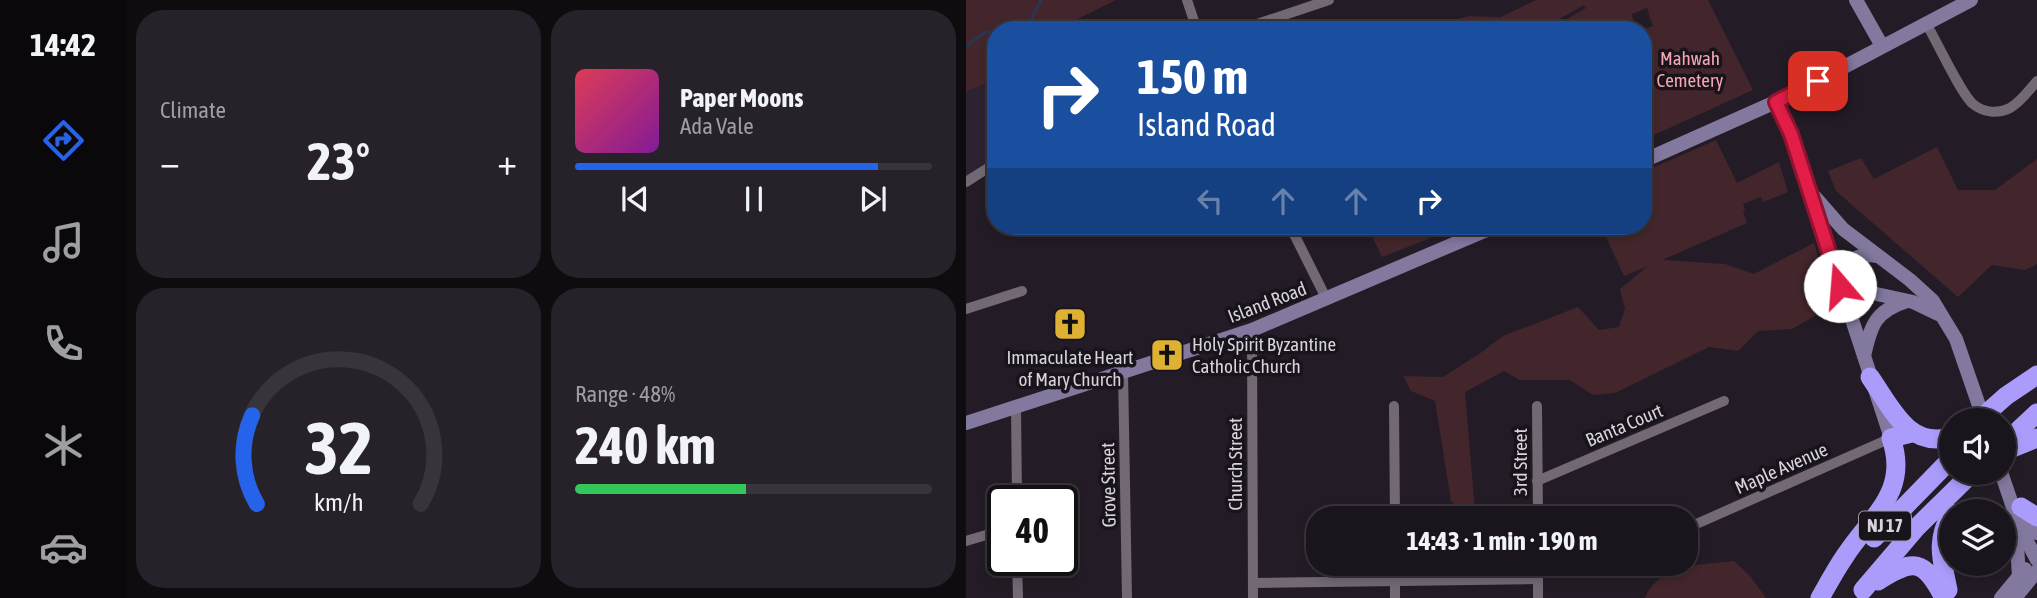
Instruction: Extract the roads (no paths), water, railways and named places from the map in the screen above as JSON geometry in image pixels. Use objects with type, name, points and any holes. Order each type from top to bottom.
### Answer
[{"type":"highway","points":[[1993,408],[2037,375]]},
{"type":"highway","points":[[1870,377],[1898,418],[1912,433],[1928,439],[1939,438]]},
{"type":"highway","points":[[1997,408],[2037,381]]},
{"type":"highway","points":[[2016,433],[2037,413]]},
{"type":"highway","points":[[1822,598],[1846,554],[1871,524],[1892,489],[1897,467],[1891,438],[1912,433]]},
{"type":"highway","points":[[2016,447],[2037,438]]},
{"type":"highway","name":"NJ 17","points":[[1822,598],[1877,535],[1939,471]]},
{"type":"highway","name":"NJ 17","points":[[1860,594],[1916,528],[1960,485]]},
{"type":"highway","points":[[1860,594],[1895,570],[1911,565],[1928,572],[1947,594],[1966,598]]},
{"type":"highway","points":[[1943,576],[1947,594]]},
{"type":"street","points":[[1187,0],[1194,21]]},
{"type":"street","points":[[1266,21],[1328,0]]},
{"type":"street","points":[[1856,0],[1882,46]]},
{"type":"street","points":[[1652,157],[1776,102],[1971,0]]},
{"type":"street","points":[[1926,23],[1968,99],[1983,110],[1991,112],[2007,109],[2037,80]]},
{"type":"street","points":[[1776,102],[1788,127],[1891,438]]},
{"type":"street","points":[[966,182],[987,169]]},
{"type":"street","points":[[1808,188],[1836,222],[1926,293],[1943,316],[1960,349],[1981,408]]},
{"type":"street","points":[[1294,235],[1327,300]]},
{"type":"street","name":"Island Road","points":[[966,423],[1252,330],[1475,235]]},
{"type":"street","points":[[1838,280],[1854,257],[1877,256]]},
{"type":"street","points":[[1838,280],[1926,306],[1943,316]]},
{"type":"street","points":[[966,309],[1022,290]]},
{"type":"street","points":[[1864,358],[1869,334],[1877,318],[1891,307],[1908,300]]},
{"type":"street","name":"Church Street","points":[[1252,330],[1253,598]]},
{"type":"street","name":"Grove Street","points":[[1124,371],[1127,598]]},
{"type":"street","name":"Banta Court","points":[[1537,481],[1724,401]]},
{"type":"street","points":[[1394,406],[1395,506]]},
{"type":"street","name":"3rd Street","points":[[1537,406],[1538,506]]},
{"type":"street","points":[[1016,407],[1017,485]]},
{"type":"street","name":"Maple Avenue","points":[[1698,523],[1891,438]]},
{"type":"street","points":[[2009,485],[2037,533]]},
{"type":"street","points":[[2001,598],[2037,560],[2027,545],[2023,509]]},
{"type":"street","points":[[2019,576],[2023,509]]},
{"type":"street","points":[[966,541],[987,535]]},
{"type":"street","points":[[2015,598],[2037,571]]},
{"type":"street","points":[[1017,576],[1018,598]]},
{"type":"street","points":[[1395,576],[1395,598]]},
{"type":"street","points":[[1253,583],[1538,579],[1538,598]]},
{"type":"waterway","points":[[1028,21],[1031,20],[1041,0]]},
{"type":"waterway","points":[[966,46],[987,32]]},
{"type":"place","name":"Immaculate Heart of Mary Church","points":[[1070,324]]},
{"type":"place","name":"Holy Spirit Byzantine Catholic Church","points":[[1167,355]]},
{"type":"park label","name":"Mahwah Cemetery","points":[[1690,69]]}]
